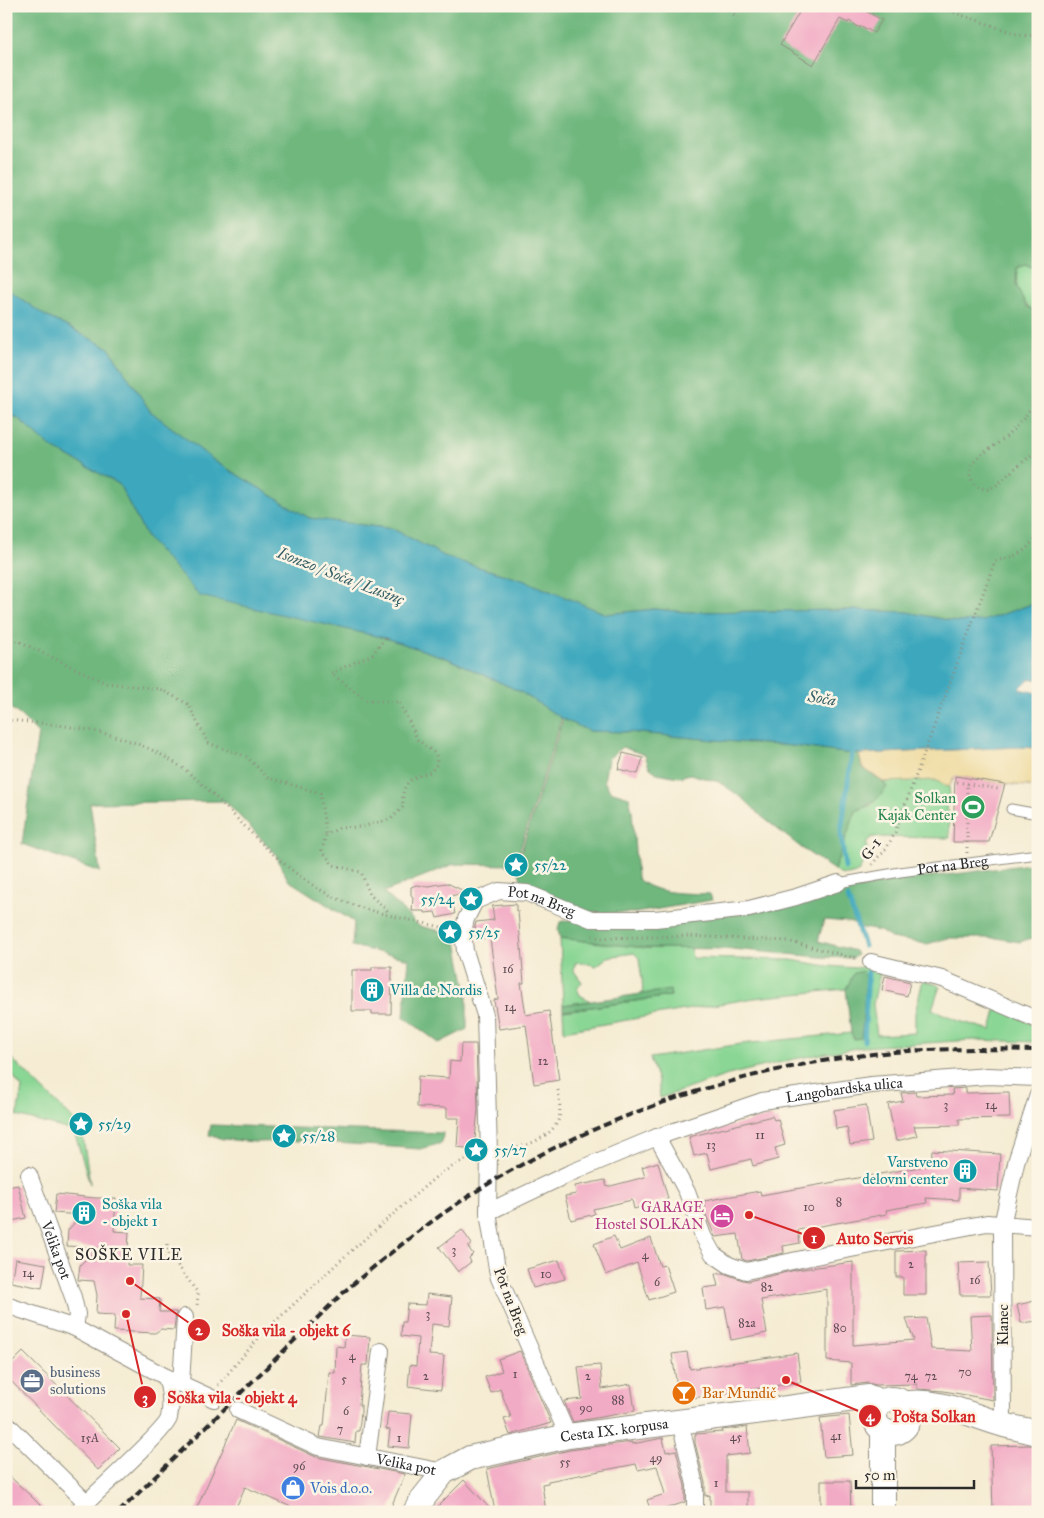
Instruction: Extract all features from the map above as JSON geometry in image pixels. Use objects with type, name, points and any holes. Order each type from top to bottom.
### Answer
[{"type":"main road","name":"Cesta IX. korpusa","points":[[415,1512],[424,1497],[444,1472],[470,1458],[568,1436],[838,1400],[892,1418]]},
{"type":"main road","points":[[883,1512],[884,1472],[892,1418],[951,1408],[1003,1425],[1038,1433]]},
{"type":"street","name":"Pot na Breg","points":[[568,1436],[499,1278],[488,1212],[489,1153],[485,1015],[465,951],[463,932],[466,918],[475,901],[499,891],[527,892],[591,919],[655,919],[749,909],[796,897],[838,882]]},
{"type":"street","points":[[871,962],[942,979],[1038,1020]]},
{"type":"street","name":"Langobardska ulica","points":[[488,1212],[568,1174],[657,1137],[762,1101],[871,1085],[988,1076],[1038,1078]]},
{"type":"street","name":"Klanec","points":[[1003,1425],[1002,1225],[1017,1159],[1038,1095]]},
{"type":"street","points":[[657,1137],[688,1192],[703,1236],[713,1254],[729,1266],[746,1271],[987,1223],[1038,1227]]},
{"type":"street","name":"Velika pot","points":[[29,1175],[74,1297],[77,1314],[75,1328]]},
{"type":"street","points":[[6,1306],[75,1328],[210,1398]]},
{"type":"street","points":[[6,1423],[81,1507],[150,1441],[168,1420],[185,1317]]},
{"type":"street","name":"Velika pot","points":[[367,1457],[381,1351]]},
{"type":"street","name":"Velika pot","points":[[238,1410],[318,1447],[444,1472]]},
{"type":"street","points":[[680,1422],[695,1485],[695,1512]]},
{"type":"lane","points":[[1011,809],[1038,814]]},
{"type":"lane","name":"Pot na Breg","points":[[838,882],[1038,854]]},
{"type":"path","points":[[721,6],[738,17]]},
{"type":"path","points":[[935,6],[1020,35],[1038,36]]},
{"type":"path","points":[[1038,398],[1023,419],[1004,438],[972,464],[970,476],[973,483],[979,488],[988,489],[996,486],[1038,450]]},
{"type":"path","name":"G-1","points":[[870,877],[871,866],[876,858],[884,852],[894,835],[992,567],[995,561],[1012,557],[1024,550],[1038,536]]},
{"type":"path","points":[[6,638],[16,640],[106,684],[160,689],[188,704],[208,743],[247,757],[268,778],[320,793],[326,835],[322,850],[333,865],[361,872],[370,895],[386,909],[388,914]]},
{"type":"path","points":[[326,835],[339,828],[361,827],[390,819],[403,807],[402,793],[413,777],[431,772],[437,764],[436,754],[418,740],[399,702],[366,700],[331,673],[372,655],[385,638]]},
{"type":"path","points":[[6,720],[93,730],[117,735],[165,757],[179,765],[202,783],[264,846],[319,889],[351,904],[463,932]]},
{"type":"path","points":[[957,782],[998,789]]},
{"type":"path","points":[[967,783],[967,863]]},
{"type":"path","points":[[585,933],[600,938],[686,936],[787,941],[871,962]]},
{"type":"path","points":[[210,1398],[264,1333],[343,1258],[438,1175],[462,1161],[489,1153],[510,1150],[530,1143],[551,1131],[559,1118],[558,1090]]},
{"type":"path","points":[[167,1239],[167,1251],[198,1293],[197,1308],[185,1317]]},
{"type":"green space","points":[[6,6],[1038,6],[1038,270],[1025,264],[1017,268],[1016,285],[1026,306],[1038,313],[1038,602],[983,621],[957,622],[907,612],[851,610],[686,612],[655,609],[606,614],[525,581],[448,558],[393,529],[309,518],[216,462],[150,411],[109,348],[44,315],[6,288]]},
{"type":"green space","points":[[1025,264],[1038,270],[1038,313],[1022,300],[1018,289],[1017,269]]},
{"type":"green space","points":[[6,413],[18,418],[51,447],[119,484],[147,538],[323,623],[385,638],[447,658],[521,692],[562,717],[515,865],[454,864],[384,892],[419,926],[445,932],[457,942],[467,993],[467,1029],[439,1043],[404,1017],[409,959],[352,946],[354,922],[288,880],[275,853],[225,801],[90,803],[100,872],[22,844],[38,733],[20,715],[6,705]]},
{"type":"green space","points":[[563,719],[589,731],[628,732],[794,746],[859,754],[862,768],[883,782],[887,787],[874,801],[856,811],[834,870],[803,849],[761,816],[744,799],[719,782],[690,774],[679,777],[657,773],[649,767],[645,755],[622,747],[608,759],[604,781],[610,791],[629,797],[632,811],[637,878],[652,888],[671,892],[710,894],[712,900],[635,913],[579,912],[522,883],[517,865]]},
{"type":"green space","points":[[935,780],[949,787],[950,796],[945,801],[948,810],[950,838],[872,837],[867,841],[866,858],[859,871],[846,875],[834,870],[856,811],[871,805],[887,787],[883,782]]},
{"type":"green space","points":[[1038,863],[1038,940],[1031,938],[1020,942],[997,938],[948,938],[927,944],[891,938],[880,931],[863,928],[849,922],[824,920],[818,941],[855,951],[857,955],[853,958],[732,949],[645,948],[560,938],[558,929],[560,922],[568,920],[610,927],[636,926],[789,907],[846,891],[904,879]]},
{"type":"green space","points":[[560,938],[645,948],[691,948],[692,958],[791,960],[828,966],[856,968],[865,966],[881,969],[873,1004],[877,1035],[915,1033],[915,1013],[923,980],[940,986],[932,1009],[959,1021],[991,1030],[997,1007],[1038,1027],[1038,1042],[973,1040],[862,1047],[794,1059],[728,1075],[660,1098],[658,1081],[650,1058],[741,1044],[851,1033],[854,1039],[862,1030],[863,1005],[854,974],[846,989],[754,998],[564,1031],[563,1011],[671,996],[670,991],[642,995],[639,958],[634,953],[608,957],[596,966],[582,962],[575,963],[574,971],[582,982],[577,989],[580,995],[590,1001],[563,1005]]},
{"type":"green space","points":[[863,971],[866,980],[861,1038],[854,1039],[851,1033],[846,989],[854,973]]},
{"type":"green space","points":[[670,990],[671,996],[563,1011],[563,1005]]},
{"type":"green space","points":[[6,1053],[78,1124],[81,1124],[90,1184],[74,1131],[17,1116],[22,1088],[6,1067]]},
{"type":"green space","points":[[211,1125],[443,1133],[442,1143],[420,1149],[308,1141],[254,1142],[223,1139],[209,1135]]},
{"type":"sand","points":[[1019,747],[1038,748],[1038,787],[955,776],[949,787],[935,780],[883,782],[862,767],[859,754]]},
{"type":"water","points":[[6,288],[44,315],[109,348],[150,411],[216,462],[309,518],[393,529],[448,558],[525,581],[606,614],[655,609],[686,612],[851,610],[907,612],[957,622],[983,621],[1038,602],[1038,679],[1028,680],[1019,689],[1038,693],[1038,748],[1019,747],[859,754],[794,746],[628,732],[589,731],[563,719],[521,692],[447,658],[385,638],[200,596],[147,538],[119,484],[51,447],[18,418],[6,413]]},
{"type":"building","points":[[803,6],[857,6],[882,20],[874,33],[861,26],[860,28],[849,21],[848,23],[840,19],[813,65],[780,45]]},
{"type":"building","points":[[623,753],[643,758],[638,774],[618,769]]},
{"type":"building","points":[[955,776],[1005,784],[989,842],[953,842]]},
{"type":"building","points":[[447,883],[466,892],[451,896],[455,914],[437,918],[435,912],[412,911],[413,897],[411,895],[411,887]]},
{"type":"building","points":[[516,904],[524,983],[521,983],[526,1015],[549,1011],[559,1080],[534,1084],[526,1025],[499,1029],[494,1000],[498,999],[490,938],[477,940],[476,922],[494,920],[492,906]]},
{"type":"building","name":"Villa de Nordis","points":[[372,967],[392,967],[391,1014],[372,1014],[372,1011],[352,1011],[352,970],[372,970]]},
{"type":"building","points":[[885,976],[910,982],[907,996],[882,990]]},
{"type":"building","points":[[461,1044],[476,1044],[478,1110],[474,1149],[457,1147],[459,1118],[447,1118],[447,1108],[417,1107],[418,1076],[449,1078],[450,1061],[460,1062]]},
{"type":"building","points":[[966,1088],[966,1093],[1009,1092],[1010,1118],[959,1119],[959,1125],[914,1126],[917,1136],[896,1141],[888,1104],[903,1101],[901,1093],[915,1092],[916,1096],[953,1095],[952,1089]]},
{"type":"building","points":[[866,1105],[872,1142],[850,1145],[847,1127],[836,1129],[834,1110]]},
{"type":"building","points":[[772,1116],[774,1120],[778,1119],[785,1145],[775,1148],[778,1159],[753,1166],[751,1159],[711,1169],[707,1153],[694,1156],[689,1137]]},
{"type":"building","points":[[932,1150],[1000,1154],[998,1191],[959,1188],[959,1200],[926,1198],[927,1203],[886,1210],[887,1214],[798,1230],[800,1243],[783,1246],[784,1253],[747,1261],[742,1259],[738,1234],[715,1237],[706,1215],[704,1201],[760,1191],[761,1195],[931,1165]]},
{"type":"building","points":[[658,1162],[668,1199],[634,1209],[632,1200],[593,1209],[595,1214],[571,1220],[565,1196],[576,1194],[575,1186],[605,1180],[607,1187],[645,1177],[642,1167]]},
{"type":"building","points":[[18,1185],[26,1218],[6,1222],[6,1187]]},
{"type":"building","points":[[56,1194],[116,1198],[114,1231],[129,1232],[127,1265],[142,1265],[140,1298],[160,1299],[159,1312],[176,1312],[174,1330],[161,1329],[155,1333],[114,1331],[115,1315],[96,1314],[97,1295],[94,1281],[78,1280],[80,1265],[97,1248],[67,1246],[68,1230],[82,1215],[54,1213]]},
{"type":"building","points":[[462,1230],[472,1244],[468,1247],[473,1254],[469,1258],[471,1262],[458,1272],[439,1247]]},
{"type":"building","points":[[614,1236],[620,1250],[651,1238],[660,1266],[665,1265],[674,1292],[649,1300],[637,1263],[606,1275],[594,1244]]},
{"type":"building","points":[[926,1250],[926,1295],[903,1295],[903,1277],[896,1277],[896,1251]]},
{"type":"building","points":[[15,1259],[46,1264],[42,1288],[11,1282]]},
{"type":"building","points":[[559,1260],[565,1279],[533,1288],[527,1269]]},
{"type":"building","points":[[853,1262],[853,1345],[914,1340],[906,1319],[926,1318],[931,1349],[972,1351],[970,1316],[992,1315],[993,1400],[944,1391],[917,1389],[917,1384],[876,1385],[868,1383],[851,1385],[851,1363],[827,1361],[827,1289],[761,1300],[767,1333],[731,1340],[725,1307],[706,1310],[703,1288],[718,1286],[715,1274],[723,1273],[748,1281],[796,1270]]},
{"type":"building","points":[[989,1262],[991,1295],[960,1295],[958,1263]]},
{"type":"building","points":[[427,1294],[452,1297],[449,1326],[432,1324],[429,1355],[444,1356],[441,1390],[408,1386],[410,1365],[416,1366],[418,1338],[401,1336],[402,1322],[405,1322],[407,1304],[426,1305]]},
{"type":"building","points":[[1035,1301],[1038,1321],[1021,1323],[1017,1305]]},
{"type":"building","points":[[345,1335],[370,1337],[368,1365],[362,1365],[359,1405],[361,1405],[361,1412],[359,1431],[356,1431],[355,1443],[320,1437],[322,1426],[324,1426],[329,1372],[335,1373],[336,1346],[344,1347]]},
{"type":"building","points":[[520,1351],[551,1423],[510,1435],[504,1419],[511,1417],[500,1389],[491,1393],[485,1377],[502,1371],[498,1359]]},
{"type":"building","points":[[23,1352],[120,1448],[98,1470],[6,1376],[6,1369]]},
{"type":"building","points":[[687,1352],[690,1369],[797,1353],[801,1382],[679,1400],[672,1354]]},
{"type":"building","points":[[600,1365],[602,1389],[631,1384],[635,1411],[573,1422],[564,1401],[582,1399],[578,1367]]},
{"type":"building","points":[[388,1412],[412,1414],[409,1448],[388,1446],[390,1430],[386,1429]]},
{"type":"building","points":[[849,1415],[853,1455],[824,1457],[820,1418]]},
{"type":"building","points":[[236,1420],[316,1457],[405,1474],[389,1512],[303,1512],[245,1487],[234,1512],[195,1512]]},
{"type":"building","points":[[747,1427],[750,1453],[726,1456],[726,1492],[748,1492],[748,1512],[710,1512],[710,1495],[705,1496],[705,1483],[695,1443],[695,1434],[723,1432],[722,1430]]},
{"type":"building","points":[[663,1438],[666,1452],[676,1450],[685,1486],[685,1502],[651,1512],[647,1500],[665,1494],[657,1466],[638,1470],[636,1464],[548,1481],[548,1483],[542,1484],[546,1512],[495,1512],[487,1469],[570,1450],[632,1442],[632,1444]]},
{"type":"building","points":[[991,1446],[1036,1446],[1038,1512],[993,1512]]},
{"type":"building","points":[[6,1473],[31,1496],[47,1512],[6,1512]]},
{"type":"building","points":[[464,1480],[493,1512],[432,1512]]},
{"type":"building","points":[[821,1481],[850,1481],[851,1512],[821,1512]]},
{"type":"waterway","points":[[845,868],[841,832],[853,747]]},
{"type":"waterway","points":[[848,898],[864,946]]},
{"type":"waterway","points":[[864,1041],[868,972]]},
{"type":"railway","points":[[119,1512],[346,1290],[397,1248],[451,1208],[533,1158],[632,1114],[737,1080],[790,1067],[894,1052],[966,1049],[1038,1050]]},
{"type":"place","name":"Solkan Kajak Center","points":[[973,807]]},
{"type":"place","name":"55/22","points":[[516,865]]},
{"type":"place","name":"55/24","points":[[471,899]]},
{"type":"place","name":"55/25","points":[[450,932]]},
{"type":"place","name":"Villa de Nordis","points":[[372,990]]},
{"type":"place","name":"55/29","points":[[81,1124]]},
{"type":"place","name":"55/28","points":[[284,1136]]},
{"type":"place","name":"55/27","points":[[476,1150]]},
{"type":"place","name":"Varstveno delovni center","points":[[965,1171]]},
{"type":"place","name":"Soška vila - objekt 1","points":[[84,1213]]},
{"type":"place","name":"Auto Servis","points":[[749,1215]]},
{"type":"place","name":"GARAGE Hostel SOLKAN","points":[[722,1216]]},
{"type":"place","name":"Soška vila - objekt 6","points":[[130,1281]]},
{"type":"place","name":"Soška vila - objekt 4","points":[[126,1314]]},
{"type":"place","name":"Pošta Solkan","points":[[786,1380]]},
{"type":"place","name":"business solutions","points":[[32,1381]]},
{"type":"place","name":"Bar Mundič","points":[[684,1393]]},
{"type":"place","name":"Vois d.o.o.","points":[[293,1488]]},
{"type":"district","name":"SOŠKE VILE","points":[[129,1254]]},
{"type":"water label","name":"Isonzo / Soča / Lusinç","points":[[341,576]]},
{"type":"water label","name":"Soča","points":[[822,698]]}]
